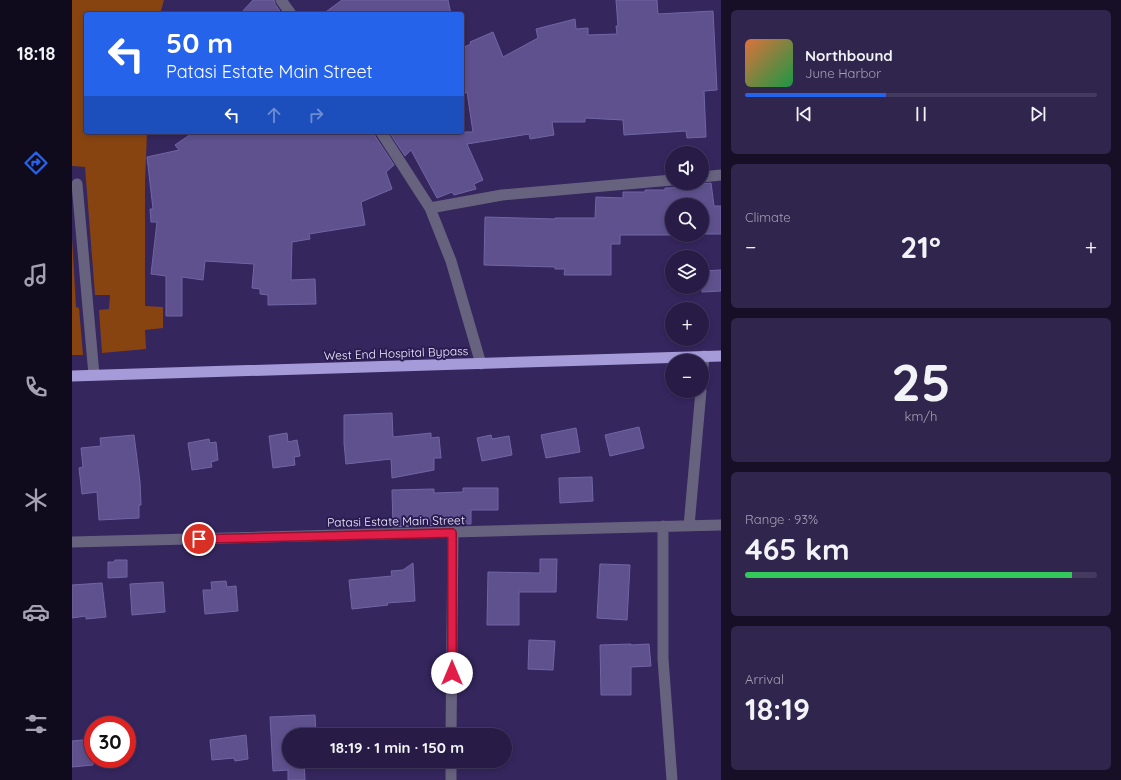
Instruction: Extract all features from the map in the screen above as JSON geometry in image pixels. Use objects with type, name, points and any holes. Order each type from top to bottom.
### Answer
[{"type":"highway","name":"West End Hospital Bypass","points":[[709,356],[721,356]]},
{"type":"highway","name":"West End Hospital Bypass","points":[[72,376],[665,357]]},
{"type":"street","points":[[280,0],[289,12]]},
{"type":"street","points":[[382,134],[430,208],[452,260],[481,364]]},
{"type":"street","points":[[709,176],[721,175]]},
{"type":"street","points":[[430,208],[502,195],[665,181]]},
{"type":"street","points":[[77,184],[94,375]]},
{"type":"street","points":[[689,526],[700,398]]},
{"type":"street","name":"Patasi Estate Main Street","points":[[72,542],[721,525]]},
{"type":"street","points":[[663,526],[663,659],[672,780]]},
{"type":"street","points":[[451,728],[452,533]]},
{"type":"street","points":[[451,768],[451,780]]},
{"type":"shaded area","points":[[72,0],[164,0],[161,12],[84,12],[84,134],[147,134],[145,183],[145,306],[163,307],[163,328],[145,330],[146,349],[102,353],[99,310],[109,309],[110,295],[95,295],[85,167],[72,166]]},
{"type":"shaded area","points":[[72,237],[76,307],[79,308],[83,355],[72,355]]},
{"type":"building","points":[[253,0],[274,0],[281,12],[242,12]]},
{"type":"building","points":[[342,0],[448,0],[451,12],[326,12]]},
{"type":"building","points":[[616,0],[657,0],[658,14],[713,11],[717,90],[704,91],[706,137],[687,138],[686,131],[624,135],[623,120],[585,118],[585,122],[552,122],[554,135],[530,139],[529,134],[467,144],[483,180],[474,184],[476,189],[454,195],[452,192],[437,198],[411,150],[405,156],[390,134],[464,134],[464,132],[473,132],[467,92],[464,94],[464,47],[471,44],[470,42],[493,32],[503,57],[538,38],[536,29],[575,19],[576,29],[588,28],[588,35],[617,34],[616,26],[618,26]]},
{"type":"building","points":[[191,134],[374,134],[394,165],[386,172],[392,189],[361,202],[365,225],[309,234],[310,239],[292,242],[291,280],[315,279],[316,304],[268,305],[268,295],[260,294],[260,289],[252,288],[254,264],[205,261],[203,280],[182,277],[182,316],[166,316],[166,276],[151,274],[157,222],[151,222],[150,209],[153,209],[147,157],[179,150],[175,145]]},
{"type":"building","points":[[709,183],[711,183],[714,206],[721,206],[721,234],[709,234],[709,198],[665,198],[665,235],[620,235],[620,244],[611,244],[611,275],[564,275],[565,269],[555,269],[555,267],[484,265],[485,217],[555,219],[595,218],[596,197],[623,198],[623,192],[645,192],[645,190],[709,190]]},
{"type":"building","points":[[721,270],[721,291],[709,292],[709,271]]},
{"type":"building","points":[[392,413],[393,437],[431,433],[431,438],[439,437],[441,458],[434,458],[434,470],[392,478],[391,459],[346,464],[344,415]]},
{"type":"building","points":[[639,427],[644,448],[610,456],[605,435]]},
{"type":"building","points":[[576,428],[580,452],[546,458],[541,435]]},
{"type":"building","points":[[287,433],[288,442],[297,440],[300,456],[294,457],[295,465],[273,468],[269,436]]},
{"type":"building","points":[[134,435],[140,482],[141,505],[139,505],[139,518],[99,520],[97,492],[82,494],[79,468],[83,467],[81,448],[101,446],[100,438]]},
{"type":"building","points":[[491,435],[492,439],[509,436],[512,455],[482,461],[477,438]]},
{"type":"building","points":[[209,439],[210,443],[216,442],[218,460],[211,462],[212,467],[192,470],[188,443]]},
{"type":"building","points":[[592,477],[593,501],[560,503],[559,478]]},
{"type":"building","points":[[463,488],[498,488],[498,510],[471,510],[471,524],[439,523],[439,525],[393,527],[392,490],[434,489],[434,493],[463,492]]},
{"type":"building","points":[[540,559],[557,559],[556,592],[519,592],[519,625],[487,625],[488,572],[540,573]]},
{"type":"building","points":[[115,560],[127,560],[127,577],[108,578],[108,562],[114,562]]},
{"type":"building","points":[[413,563],[415,601],[387,603],[388,605],[352,609],[349,580],[392,576],[391,571],[403,570]]},
{"type":"building","points":[[600,564],[630,565],[627,620],[597,618]]},
{"type":"building","points":[[226,581],[227,587],[236,586],[238,611],[205,614],[203,590],[212,590],[211,582]]},
{"type":"building","points":[[163,582],[165,612],[132,615],[130,584]]},
{"type":"building","points":[[102,583],[106,617],[86,619],[86,616],[72,618],[72,585]]},
{"type":"building","points":[[529,640],[555,641],[553,670],[528,669]]},
{"type":"building","points":[[649,644],[651,666],[631,667],[631,695],[601,695],[600,645]]},
{"type":"building","points":[[315,715],[316,728],[282,728],[282,768],[304,768],[305,780],[288,780],[288,770],[273,771],[270,717]]},
{"type":"building","points":[[246,735],[248,759],[235,761],[234,758],[212,760],[210,740]]},
{"type":"building","points":[[84,740],[84,766],[72,767],[72,741]]},
{"type":"route","points":[[199,539],[452,533],[452,673]]}]
